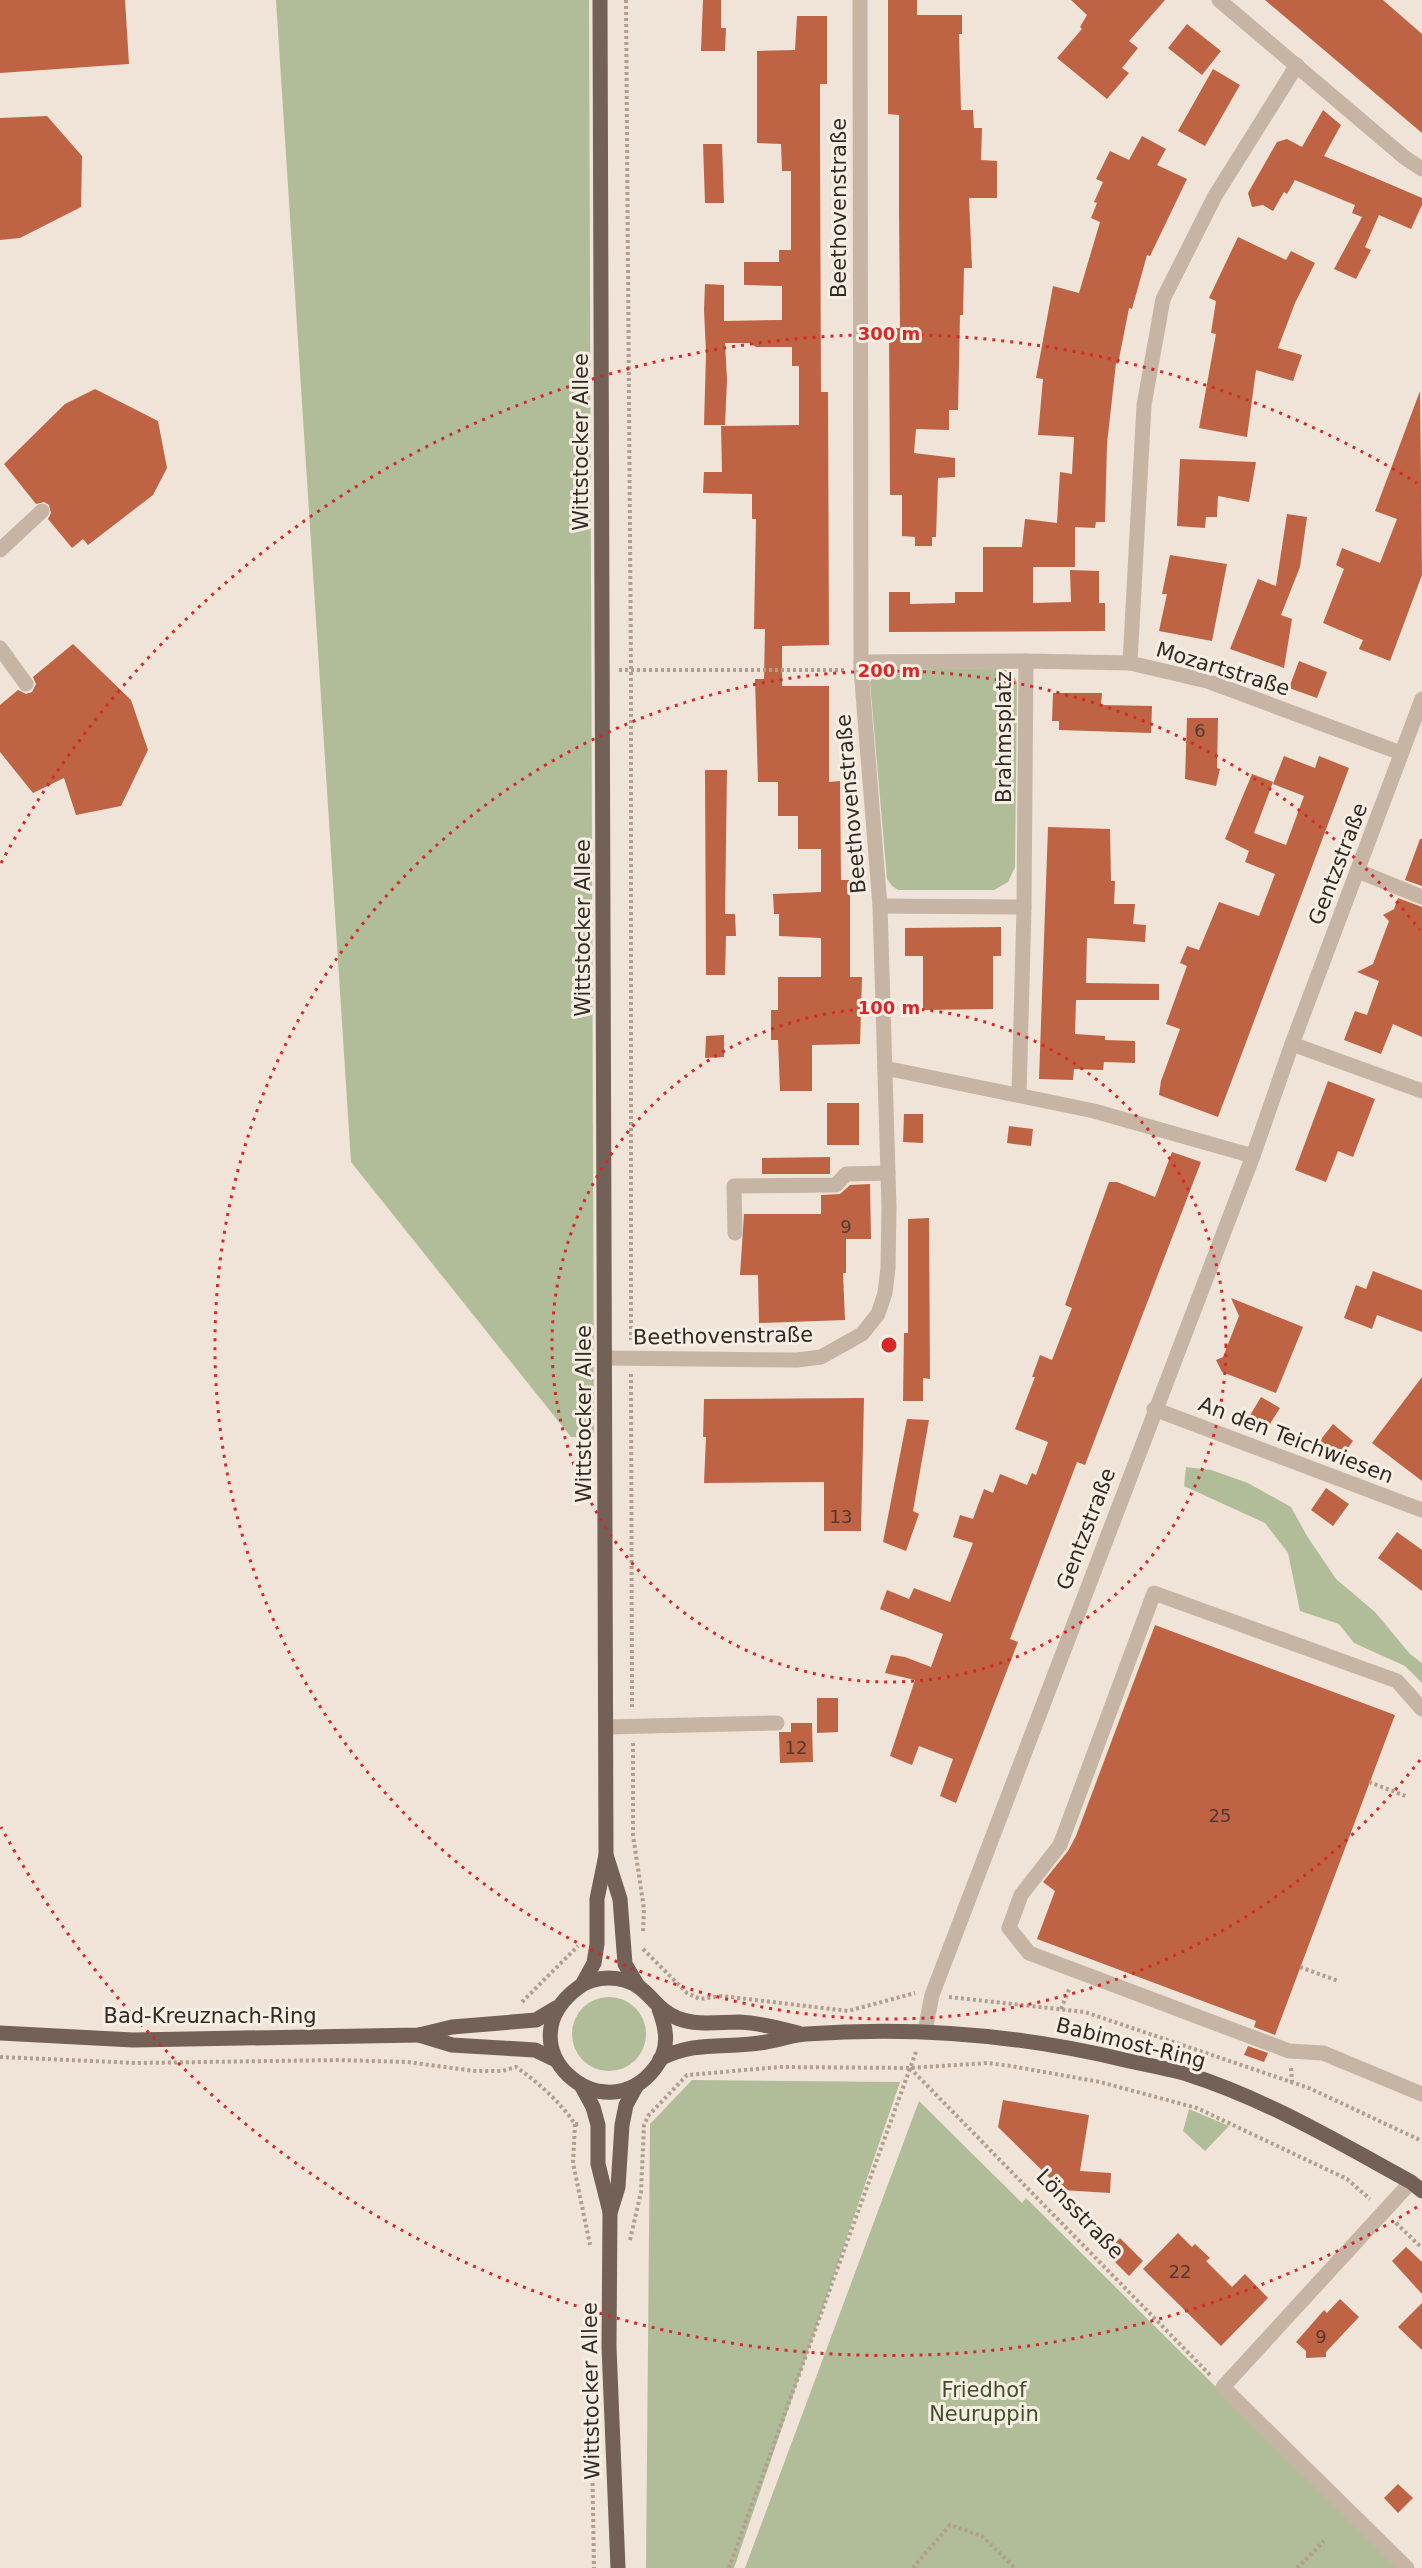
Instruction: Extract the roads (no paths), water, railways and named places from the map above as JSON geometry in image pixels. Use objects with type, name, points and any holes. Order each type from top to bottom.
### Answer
[{"type":"main road","name":"Wittstocker Allee","points":[[556,2060],[561,2069],[581,2085],[600,2092],[618,2092],[637,2085],[647,2078],[660,2059],[666,2042],[666,2029],[659,2009],[638,1986],[625,1965],[620,1899],[606,1855],[600,0]]},
{"type":"main road","points":[[556,2060],[549,2044],[556,2008],[584,1983],[594,1963],[597,1944],[597,1899],[606,1855]]},
{"type":"main road","points":[[584,1983],[602,1978],[619,1978],[638,1986]]},
{"type":"main road","name":"Bad-Kreuznach-Ring","points":[[0,2033],[133,2040],[419,2035],[452,2027],[536,2020],[556,2008]]},
{"type":"main road","name":"Babimost-Ring","points":[[659,2009],[678,2019],[700,2023],[742,2022],[803,2034]]},
{"type":"main road","name":"Babimost-Ring","points":[[660,2059],[678,2050],[699,2046],[739,2046],[803,2034],[925,2031],[1017,2038],[1103,2054],[1186,2074],[1318,2130],[1417,2184]]},
{"type":"main road","name":"Bad-Kreuznach-Ring","points":[[419,2035],[452,2045],[534,2050],[556,2060]]},
{"type":"main road","name":"Wittstocker Allee","points":[[581,2085],[593,2108],[598,2125],[598,2164],[610,2212]]},
{"type":"main road","name":"Wittstocker Allee","points":[[618,2568],[609,2347],[610,2212],[619,2178],[622,2125],[626,2105],[637,2085]]},
{"type":"street","name":"Beethovenstraße","points":[[605,1358],[796,1360],[821,1357],[862,1334],[878,1314],[885,1293],[888,1268],[888,1173],[880,906],[861,666],[860,0]]},
{"type":"street","points":[[1219,0],[1404,158],[1422,169]]},
{"type":"street","points":[[1130,663],[1144,405],[1164,299],[1215,196],[1297,65]]},
{"type":"street","points":[[0,550],[42,511]]},
{"type":"street","points":[[0,648],[26,684]]},
{"type":"street","name":"Brahmsplatz","points":[[861,666],[1026,661],[1024,907],[1019,1095]]},
{"type":"street","name":"Mozartstraße","points":[[1026,661],[1130,663],[1207,681],[1401,753]]},
{"type":"street","name":"Gentzstraße","points":[[925,2031],[932,1995],[1252,1156],[1401,753],[1415,738],[1422,699]]},
{"type":"street","points":[[1358,871],[1422,897]]},
{"type":"street","points":[[880,906],[1024,907]]},
{"type":"street","points":[[1292,1044],[1422,1091]]},
{"type":"street","points":[[885,1068],[1094,1111],[1252,1156]]},
{"type":"street","points":[[735,1233],[734,1186],[836,1185],[846,1174],[888,1173]]},
{"type":"street","name":"An den Teichwiesen","points":[[1154,1409],[1422,1510]]},
{"type":"street","points":[[1422,1709],[1397,1681],[1154,1593],[1060,1845],[1021,1894],[1010,1928],[1029,1953],[1289,2051],[1323,2054],[1422,2094]]},
{"type":"street","points":[[607,1727],[777,1723]]},
{"type":"street","points":[[1407,2568],[1223,2387],[1384,2211],[1417,2184]]},
{"type":"park label","name":"Friedhof Neuruppin","points":[[984,2402]]}]
